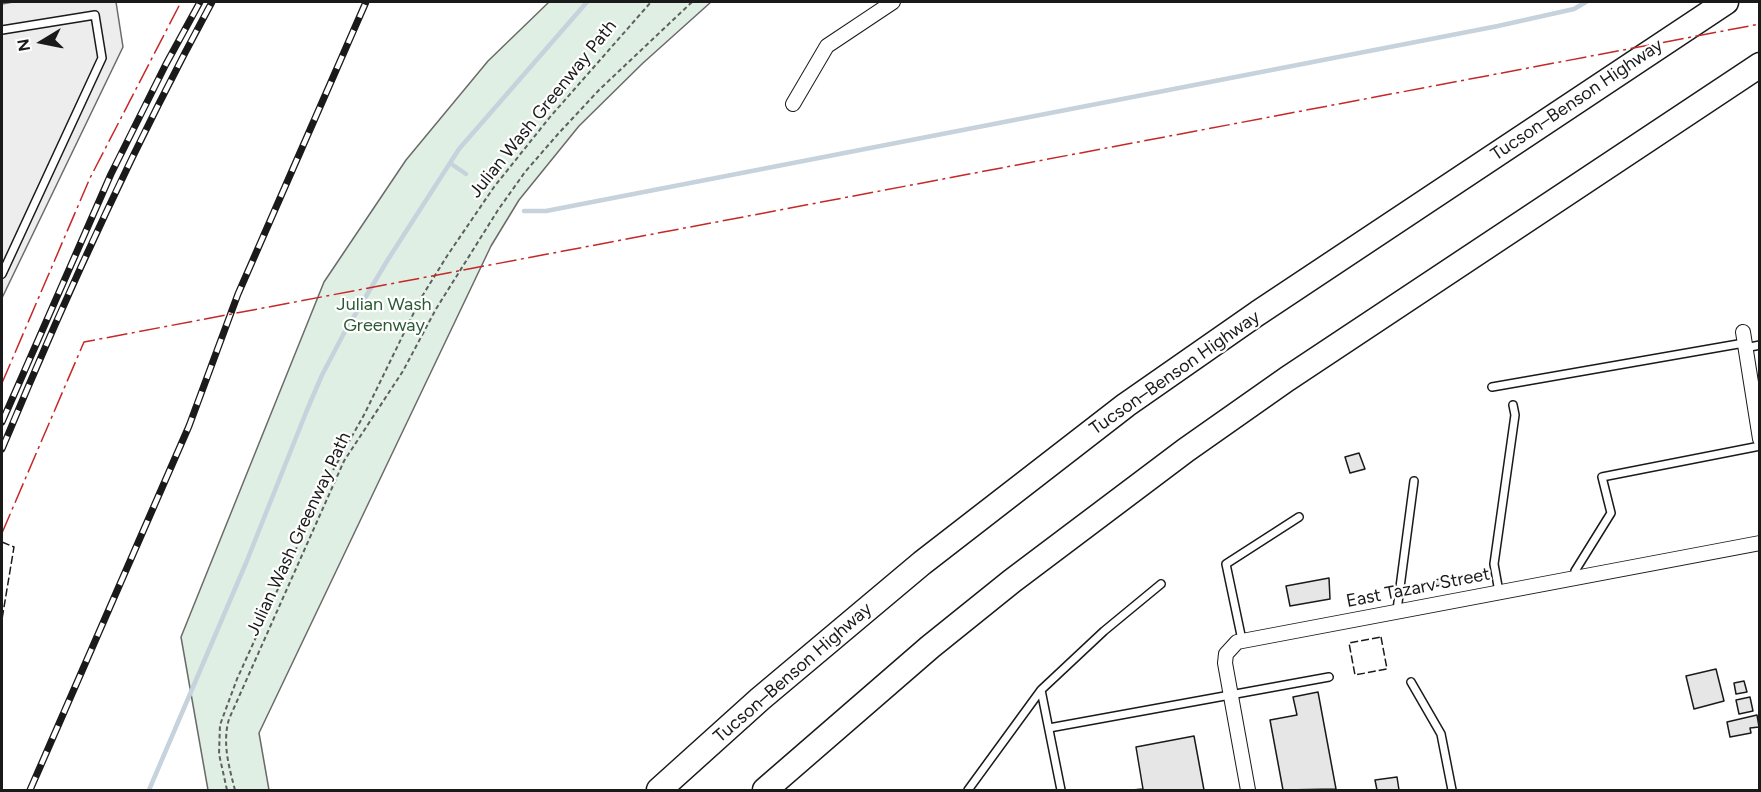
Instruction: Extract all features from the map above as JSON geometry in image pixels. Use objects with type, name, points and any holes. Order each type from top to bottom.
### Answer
[{"type":"highway","name":"Tucson–Benson Highway","points":[[660,790],[845,626],[982,514],[1126,405],[1248,320],[1726,2]]},
{"type":"highway","points":[[765,790],[930,647],[1012,581],[1186,450],[1333,348],[1760,65]]},
{"type":"street","points":[[793,104],[827,46],[893,2]]},
{"type":"street","points":[[1744,341],[1760,439]]},
{"type":"street","name":"East Tazarv Street","points":[[1242,640],[1760,543]]},
{"type":"street","points":[[1242,640],[1230,647],[1226,654],[1226,670],[1248,790]]},
{"type":"lane","points":[[2,30],[95,15],[102,58],[2,274]]},
{"type":"lane","points":[[1492,387],[1744,341],[1760,345]]},
{"type":"lane","points":[[1499,592],[1494,564],[1515,415],[1513,405]]},
{"type":"lane","points":[[1577,577],[1575,571],[1611,513],[1602,477],[1760,446]]},
{"type":"lane","points":[[1397,610],[1414,481]]},
{"type":"lane","points":[[1242,640],[1226,564],[1299,517]]},
{"type":"lane","points":[[968,790],[1041,690],[1104,631],[1161,584]]},
{"type":"lane","points":[[1049,728],[1329,677]]},
{"type":"lane","points":[[1411,682],[1441,734],[1452,790]]},
{"type":"lane","points":[[1041,690],[1061,790]]},
{"type":"path","name":"Julian Wash Greenway Path","points":[[227,790],[219,754],[220,725],[237,678],[327,481],[364,414],[421,298],[494,187],[550,117],[651,2]]},
{"type":"path","name":"Julian Wash Greenway Path","points":[[235,790],[226,746],[226,729],[229,719],[345,461],[403,371],[436,309],[498,210],[525,172],[599,90],[692,2]]},
{"type":"green space","name":"Julian Wash Greenway","points":[[549,2],[711,2],[643,63],[579,126],[519,200],[491,246],[259,733],[269,790],[208,790],[181,637],[324,282],[406,160],[488,61]]},
{"type":"shaded area","points":[[13,2],[116,2],[123,47],[2,298],[2,4]]},
{"type":"building","points":[[1359,453],[1365,469],[1350,473],[1345,457]]},
{"type":"building","points":[[1457,576],[1458,583],[1436,586],[1435,580]]},
{"type":"building","points":[[1329,578],[1330,599],[1290,606],[1286,586]]},
{"type":"building","points":[[1716,669],[1724,701],[1694,709],[1686,676]]},
{"type":"building","points":[[1744,681],[1747,692],[1736,694],[1734,683]]},
{"type":"building","points":[[1318,692],[1336,789],[1283,790],[1270,720],[1297,715],[1293,697]]},
{"type":"building","points":[[1750,697],[1753,711],[1739,714],[1736,700]]},
{"type":"building","points":[[1757,715],[1759,727],[1750,728],[1751,733],[1730,737],[1727,722]]},
{"type":"building","points":[[1194,736],[1204,790],[1132,790],[1143,789],[1136,747]]},
{"type":"building","points":[[1397,777],[1399,790],[1377,790],[1375,780]]},
{"type":"waterway","points":[[149,790],[246,563],[307,410],[343,335],[387,261],[459,149],[587,2]]},
{"type":"waterway","points":[[524,211],[546,211],[1498,26],[1574,9],[1586,2]]},
{"type":"waterway","points":[[450,163],[466,174]]},
{"type":"railway","points":[[2,422],[111,174],[200,2]]},
{"type":"railway","points":[[2,449],[101,222],[212,2]]},
{"type":"railway","points":[[30,790],[189,426],[238,294],[366,2]]},
{"type":"fence","points":[[2,542],[14,547],[2,619]]},
{"type":"fence","points":[[1381,637],[1387,669],[1355,675],[1349,643],[1381,637]]},
{"type":"power","points":[[2,383],[90,178],[181,2]]},
{"type":"power","points":[[2,533],[84,342],[1760,24]]}]
